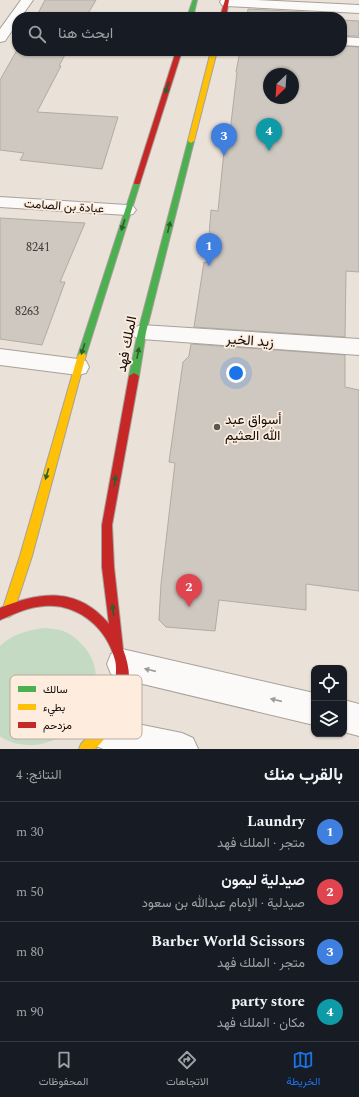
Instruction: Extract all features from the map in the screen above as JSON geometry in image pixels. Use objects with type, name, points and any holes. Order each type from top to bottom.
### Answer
[{"type":"street","points":[[18,12],[27,0]]},
{"type":"street","points":[[191,12],[195,0]]},
{"type":"street","points":[[224,12],[227,1],[359,9]]},
{"type":"street","points":[[0,38],[12,21]]},
{"type":"street","points":[[347,41],[359,42]]},
{"type":"street","points":[[4,612],[26,556],[78,367],[177,56]]},
{"type":"street","name":"الملك فهد","points":[[122,675],[108,567],[107,525],[142,332],[213,56]]},
{"type":"street","name":"عبادة بن الصامت","points":[[0,202],[127,210]]},
{"type":"street","name":"زيد الخير","points":[[142,332],[359,347]]},
{"type":"street","points":[[0,357],[78,367]]},
{"type":"street","points":[[4,612],[20,605],[44,600],[68,603],[89,612],[107,628],[120,656],[311,708]]},
{"type":"street","points":[[347,717],[359,720]]},
{"type":"street","points":[[90,745],[182,749]]},
{"type":"green space","points":[[45,628],[59,630],[66,632],[75,638],[85,648],[93,663],[95,675],[10,675],[10,739],[54,739],[48,742],[24,745],[7,740],[0,736],[0,646],[10,638],[32,630]]},
{"type":"building","points":[[45,0],[96,0],[89,12],[39,12]]},
{"type":"building","points":[[248,9],[305,12],[248,12]]},
{"type":"building","points":[[347,20],[359,21],[359,36],[347,36]]},
{"type":"building","points":[[347,46],[359,47],[359,272],[346,271],[345,337],[194,327],[204,262],[207,263],[211,210],[218,211],[226,131],[230,132],[239,56],[347,56]]},
{"type":"building","points":[[14,56],[64,56],[59,66],[61,66],[37,112],[118,117],[102,169],[20,160],[24,153],[0,150],[0,80]]},
{"type":"building","points":[[0,218],[85,223],[60,282],[65,282],[42,345],[0,339]]},
{"type":"building","points":[[191,344],[345,355],[345,387],[359,390],[359,591],[306,584],[306,610],[219,600],[215,631],[166,627],[159,620],[161,584],[175,463],[169,462],[183,362],[189,356]]},
{"type":"traffic: fast","points":[[191,12],[195,0]]},
{"type":"traffic: fast","points":[[134,376],[142,332],[191,141]]},
{"type":"traffic: fast","points":[[82,355],[137,183]]},
{"type":"traffic: slow","points":[[191,141],[213,56]]},
{"type":"traffic: slow","points":[[8,611],[26,556],[82,355]]},
{"type":"traffic: slow","points":[[86,749],[96,739]]},
{"type":"traffic: jam","points":[[224,12],[227,0]]},
{"type":"traffic: jam","points":[[137,183],[177,56]]},
{"type":"traffic: jam","points":[[118,648],[108,567],[107,525],[134,376]]},
{"type":"traffic: jam","points":[[0,614],[28,603],[51,600],[74,604],[87,611],[99,621],[109,633],[117,647],[122,662],[123,675]]},
{"type":"place","name":"party store","points":[[269,151]]},
{"type":"place","name":"Barber World Scissors","points":[[224,156]]},
{"type":"place","name":"Laundry","points":[[209,266]]},
{"type":"place","name":"أسواق عبد الله العثيم","points":[[217,427]]},
{"type":"place","name":"صيدلية ليمون","points":[[189,607]]}]
